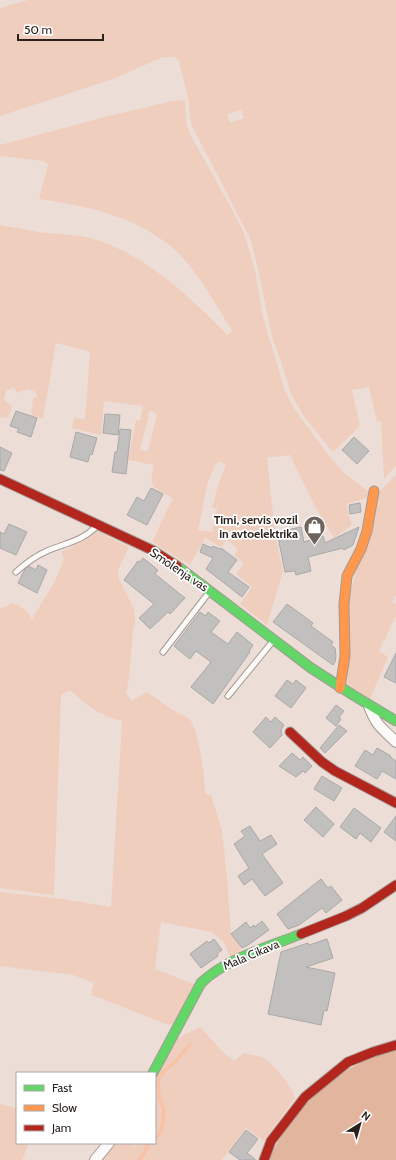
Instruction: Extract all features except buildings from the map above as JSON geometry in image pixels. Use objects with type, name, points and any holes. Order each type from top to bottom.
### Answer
[{"type":"street","name":"Smolenja vas","points":[[0,480],[152,550],[164,557],[186,571],[274,640],[340,688],[396,721]]},
{"type":"street","points":[[340,688],[345,656],[344,604],[347,576],[361,549],[367,530],[374,491]]},
{"type":"street","points":[[369,706],[378,726],[396,742]]},
{"type":"street","points":[[290,732],[322,762],[335,771],[396,803]]},
{"type":"street","name":"Mala Cikava","points":[[154,1072],[206,978],[230,962],[362,908],[395,885]]},
{"type":"street","points":[[264,1160],[271,1141],[305,1097],[348,1062],[374,1052],[396,1046]]},
{"type":"street","points":[[95,1160],[108,1144]]},
{"type":"lane","points":[[16,572],[29,560],[48,550],[71,543],[88,534],[98,525]]},
{"type":"lane","points":[[163,652],[210,591]]},
{"type":"lane","points":[[228,696],[274,640]]},
{"type":"shaded area","points":[[28,0],[396,0],[396,466],[384,478],[381,421],[377,422],[369,387],[352,390],[360,426],[333,452],[305,418],[290,392],[272,337],[250,238],[191,124],[188,97],[179,61],[175,57],[163,57],[113,79],[0,116],[0,8]],"holes":[[[241,110],[244,118],[230,123],[227,114]]]},
{"type":"shaded area","points":[[185,100],[186,123],[191,136],[244,233],[255,270],[263,317],[285,391],[293,407],[329,456],[343,472],[370,493],[370,497],[346,504],[352,525],[334,538],[315,506],[290,455],[267,458],[275,533],[283,571],[267,625],[240,604],[252,587],[236,574],[244,563],[234,555],[238,549],[227,540],[221,547],[205,538],[190,565],[152,542],[173,498],[157,489],[152,483],[154,465],[128,460],[136,420],[140,421],[143,406],[104,401],[101,435],[72,428],[74,418],[85,419],[90,352],[56,343],[43,419],[31,415],[33,398],[37,397],[36,392],[27,389],[17,393],[14,387],[6,391],[4,399],[12,407],[8,417],[0,418],[0,225],[39,232],[74,235],[105,243],[144,263],[162,276],[197,305],[227,335],[232,331],[206,288],[191,267],[174,249],[144,228],[110,214],[75,205],[39,199],[48,164],[43,161],[0,156],[0,145],[172,101]],"holes":[[[150,410],[157,414],[148,451],[140,450]],[[218,461],[226,465],[218,485],[212,508],[217,509],[212,532],[198,530],[208,481]]]},
{"type":"shaded area","points":[[396,475],[396,595],[392,602],[396,604],[396,617],[379,651],[388,657],[370,699],[348,684],[349,597],[378,493]]},
{"type":"shaded area","points":[[97,531],[129,547],[118,570],[119,579],[134,609],[135,622],[129,679],[126,693],[132,701],[147,692],[172,710],[189,719],[197,735],[205,794],[211,795],[222,830],[231,933],[241,948],[240,955],[231,960],[224,942],[212,932],[161,922],[155,969],[196,985],[177,1021],[169,1025],[91,995],[94,983],[73,975],[0,966],[0,892],[62,899],[111,907],[122,721],[100,713],[70,690],[61,695],[54,895],[0,888],[0,609],[12,603],[24,609],[32,619],[56,579],[64,559],[61,552],[90,537]]},
{"type":"shaded area","points":[[200,1027],[225,1054],[234,1061],[244,1053],[259,1056],[267,1060],[282,1075],[295,1098],[264,1141],[246,1128],[222,1160],[102,1160],[114,1144],[132,1144],[135,1146],[138,1144],[156,1144],[156,1077],[178,1038]]},
{"type":"shaded area","points":[[396,1050],[396,1160],[269,1160],[276,1145],[295,1117],[317,1093],[344,1072],[362,1062]]},
{"type":"shaded area","points":[[0,1104],[16,1108],[16,1144],[29,1144],[22,1160],[0,1160]]},
{"type":"waterway","points":[[156,1137],[160,1133],[164,1110],[160,1100],[158,1087],[159,1078],[190,1044]]},
{"type":"waterway","points":[[139,1160],[144,1154],[149,1144]]},
{"type":"traffic: fast","points":[[177,566],[311,668],[396,721]]},
{"type":"traffic: fast","points":[[154,1072],[201,983],[222,967],[235,960],[301,934]]},
{"type":"traffic: slow","points":[[340,688],[345,656],[344,604],[347,576],[361,549],[367,531],[374,491]]},
{"type":"traffic: jam","points":[[0,479],[152,550],[177,566]]},
{"type":"traffic: jam","points":[[290,732],[322,762],[335,771],[396,803]]},
{"type":"traffic: jam","points":[[301,934],[362,908],[396,885]]},
{"type":"traffic: jam","points":[[264,1160],[271,1141],[305,1097],[348,1062],[396,1045]]},
{"type":"place","name":"Timi, servis vozil in avtoelektrika","points":[[314,546]]}]
